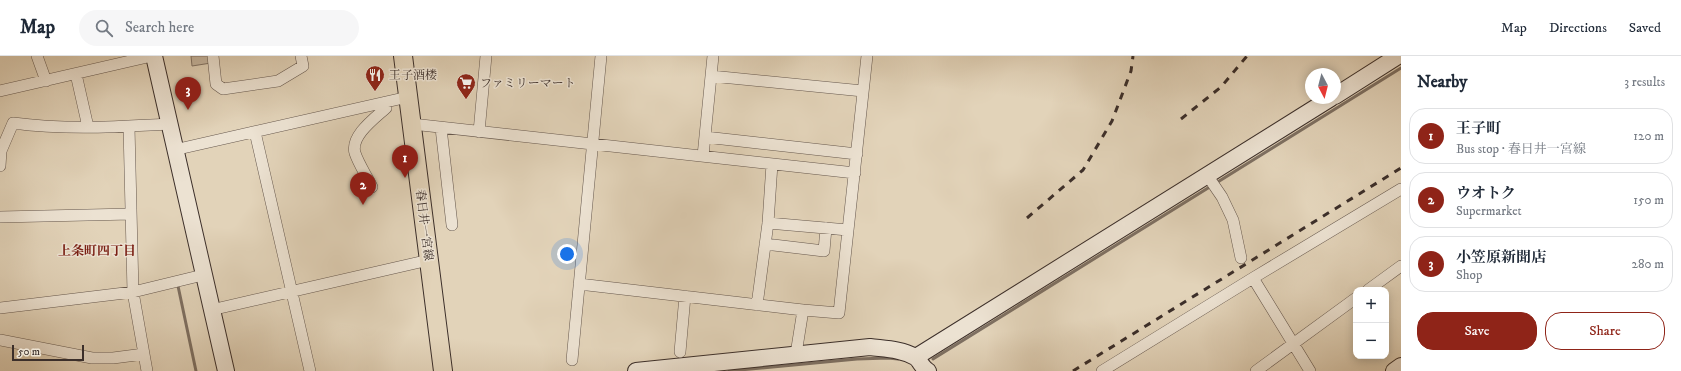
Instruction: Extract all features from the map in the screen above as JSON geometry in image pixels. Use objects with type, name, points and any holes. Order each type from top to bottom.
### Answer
[{"type":"main road","name":"春日井一宮線","points":[[403,56],[443,371]]},
{"type":"street","points":[[37,56],[46,80]]},
{"type":"street","points":[[0,91],[153,56],[226,371]]},
{"type":"street","points":[[212,56],[216,84],[223,89],[278,81],[303,66],[301,56]]},
{"type":"street","points":[[479,132],[486,56]]},
{"type":"street","points":[[572,360],[601,56]]},
{"type":"street","points":[[702,156],[713,56]]},
{"type":"street","points":[[579,284],[839,313],[867,56]]},
{"type":"street","points":[[1341,92],[1398,56]]},
{"type":"street","points":[[76,74],[88,127]]},
{"type":"street","points":[[711,76],[863,91]]},
{"type":"street","points":[[174,150],[408,97]]},
{"type":"street","points":[[372,187],[355,152],[355,141],[367,124],[386,108],[385,103]]},
{"type":"street","points":[[916,357],[1211,182],[1322,104]]},
{"type":"street","points":[[0,166],[1,151],[13,123],[38,127],[129,127],[169,124]]},
{"type":"street","points":[[412,124],[855,173]]},
{"type":"street","points":[[129,127],[133,292],[147,371]]},
{"type":"street","points":[[441,128],[452,225]]},
{"type":"street","points":[[255,132],[310,371]]},
{"type":"street","points":[[704,137],[857,154]]},
{"type":"street","points":[[758,305],[768,223],[772,164]]},
{"type":"street","points":[[1211,182],[1222,197],[1233,220],[1241,258]]},
{"type":"street","points":[[1102,371],[1401,189]]},
{"type":"street","points":[[0,217],[131,214]]},
{"type":"street","points":[[768,223],[848,230]]},
{"type":"street","points":[[765,244],[824,250],[826,228]]},
{"type":"street","points":[[211,310],[429,260]]},
{"type":"street","points":[[1372,287],[1401,266]]},
{"type":"street","points":[[0,308],[133,292],[203,275]]},
{"type":"street","points":[[1253,278],[1292,344],[1310,371]]},
{"type":"street","points":[[680,352],[685,296]]},
{"type":"street","points":[[1256,371],[1353,300]]},
{"type":"street","points":[[796,354],[803,310]]},
{"type":"street","points":[[0,340],[92,358],[113,358],[144,354]]},
{"type":"street","points":[[636,371],[870,347],[897,351],[916,357],[924,369],[928,371]]},
{"type":"street","points":[[1394,371],[1401,366]]},
{"type":"shaded area","points":[[191,56],[210,56],[211,63],[192,66]]},
{"type":"waterway","points":[[933,359],[1401,68]]},
{"type":"waterway","points":[[178,286],[196,371]]},
{"type":"waterway","points":[[729,371],[857,359],[898,359]]},
{"type":"railway","points":[[1027,218],[1083,170],[1112,121],[1131,71],[1133,56]]},
{"type":"railway","points":[[1181,119],[1221,87],[1247,56]]},
{"type":"railway","points":[[1073,371],[1401,168]]},
{"type":"place","name":"王子酒楼","points":[[375,92]]},
{"type":"place","name":"ファミリーマート","points":[[466,100]]},
{"type":"place","name":"小笠原新聞店","points":[[188,110]]},
{"type":"place","name":"王子町","points":[[405,178]]},
{"type":"place","name":"ウオトク","points":[[363,205]]},
{"type":"district","name":"上条町四丁目","points":[[97,251]]}]
